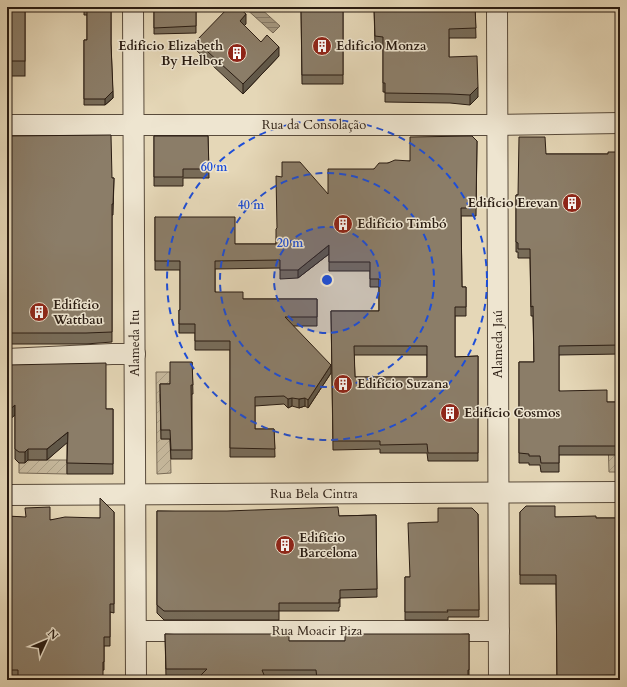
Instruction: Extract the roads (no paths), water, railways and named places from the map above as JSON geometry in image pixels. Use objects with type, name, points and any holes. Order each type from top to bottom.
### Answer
[{"type":"street","name":"Alameda Itu","points":[[133,7],[136,680]]},
{"type":"street","name":"Alameda Jaú","points":[[497,7],[499,680]]},
{"type":"street","name":"Rua da Consolação","points":[[7,125],[497,125],[620,123]]},
{"type":"street","points":[[7,359],[135,354]]},
{"type":"street","name":"Rua Bela Cintra","points":[[7,495],[620,492]]},
{"type":"street","name":"Rua Moacir Piza","points":[[136,631],[499,631]]},
{"type":"place","name":"Edifício Monza","points":[[322,46]]},
{"type":"place","name":"Edifício Elizabeth By Helbor","points":[[237,53]]},
{"type":"place","name":"Edifício Erevan","points":[[572,203]]},
{"type":"place","name":"Edifício Timbó","points":[[343,224]]},
{"type":"place","name":"Edifício Wattbau","points":[[39,312]]},
{"type":"place","name":"Edifício Suzana","points":[[343,384]]},
{"type":"place","name":"Edifício Cosmos","points":[[450,413]]},
{"type":"place","name":"Edifício Barcelona","points":[[285,545]]}]
